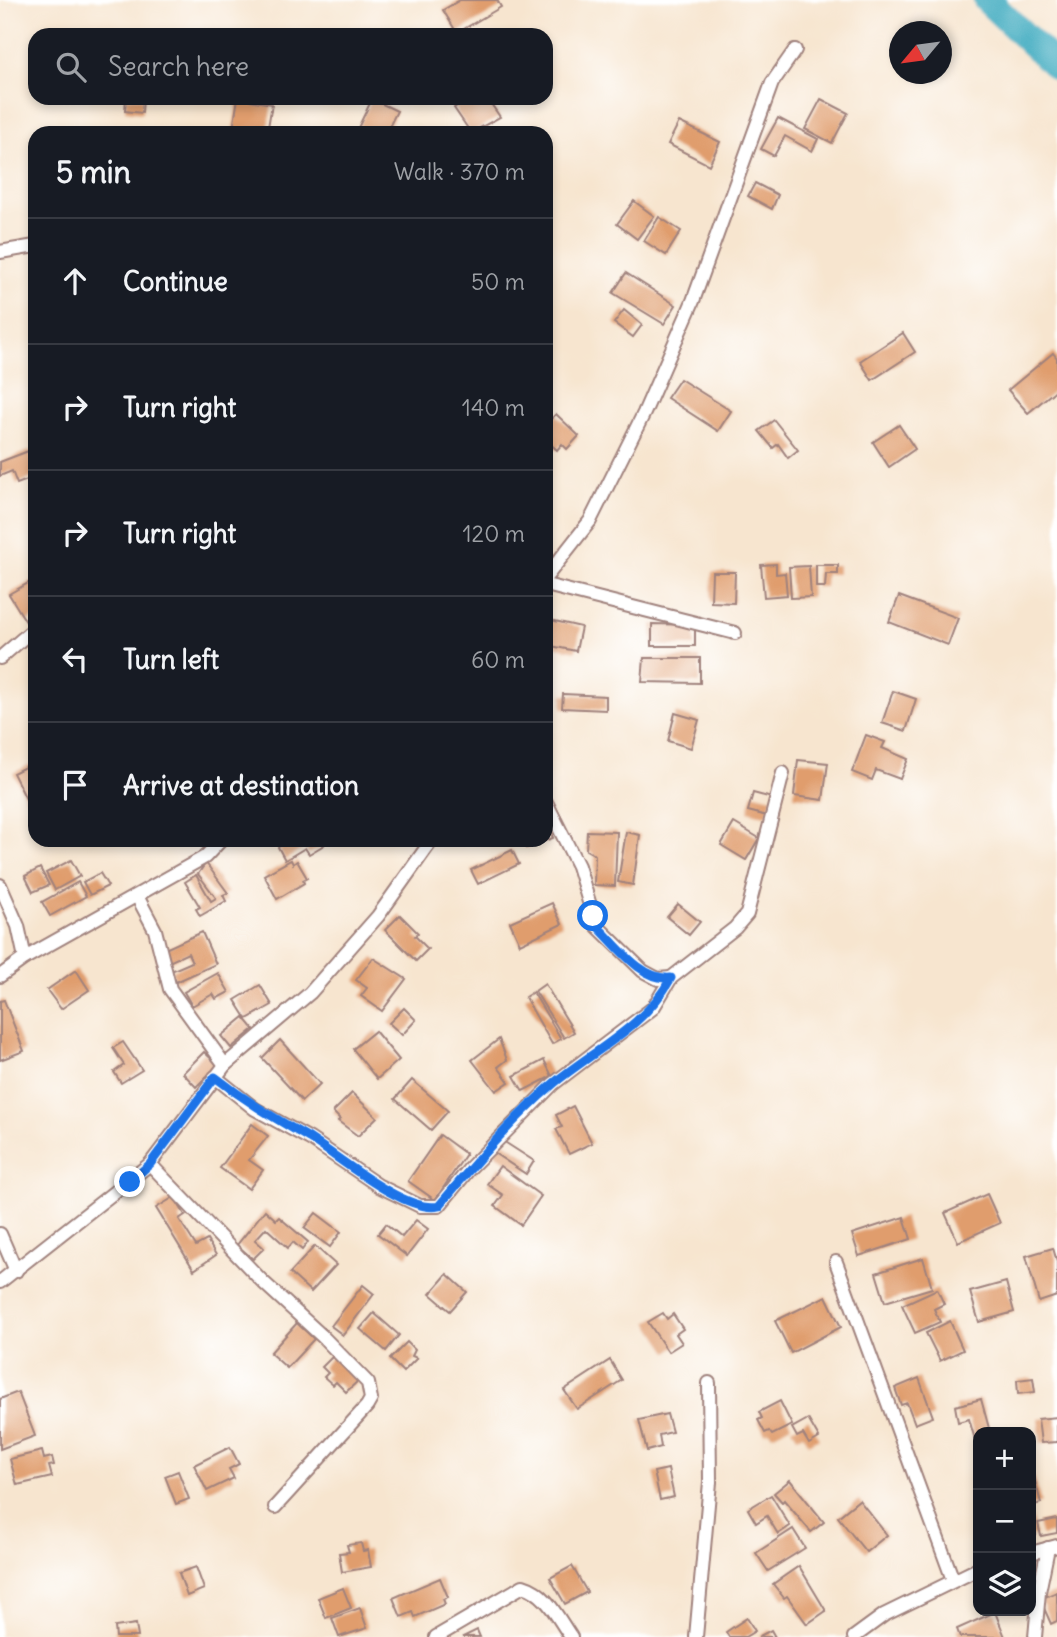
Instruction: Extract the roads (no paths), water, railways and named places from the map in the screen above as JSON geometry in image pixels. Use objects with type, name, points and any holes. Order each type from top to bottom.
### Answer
[{"type":"street","points":[[553,568],[590,521],[644,414],[693,301],[772,83],[795,50]]},
{"type":"street","points":[[0,252],[28,247]]},
{"type":"street","points":[[553,587],[735,633]]},
{"type":"street","points":[[0,658],[28,634]]},
{"type":"street","points":[[215,1077],[255,1109],[310,1139],[379,1186],[432,1208],[439,1206],[470,1168],[553,1084],[653,1008],[671,978],[735,928],[747,914],[783,773]]},
{"type":"street","points":[[553,817],[578,866],[596,925],[643,971],[658,979],[671,978]]},
{"type":"street","points":[[0,976],[25,958],[205,857],[214,847]]},
{"type":"street","points":[[0,1282],[150,1164],[225,1065],[310,993],[379,916],[427,847]]},
{"type":"street","points":[[0,885],[18,926],[25,958]]},
{"type":"street","points":[[137,896],[155,930],[170,989],[225,1065]]},
{"type":"street","points":[[150,1164],[263,1282],[323,1336],[368,1383],[371,1399],[367,1406],[275,1507]]},
{"type":"street","points":[[0,1234],[16,1271]]},
{"type":"street","points":[[836,1262],[953,1580]]},
{"type":"street","points":[[696,1637],[710,1482],[709,1383]]},
{"type":"street","points":[[1035,1637],[1039,1592],[1052,1547]]},
{"type":"street","points":[[854,1637],[884,1615],[973,1571]]},
{"type":"street","points":[[436,1637],[523,1586],[536,1590],[545,1599],[571,1637]]},
{"type":"waterway","points":[[987,0],[1057,67]]}]
